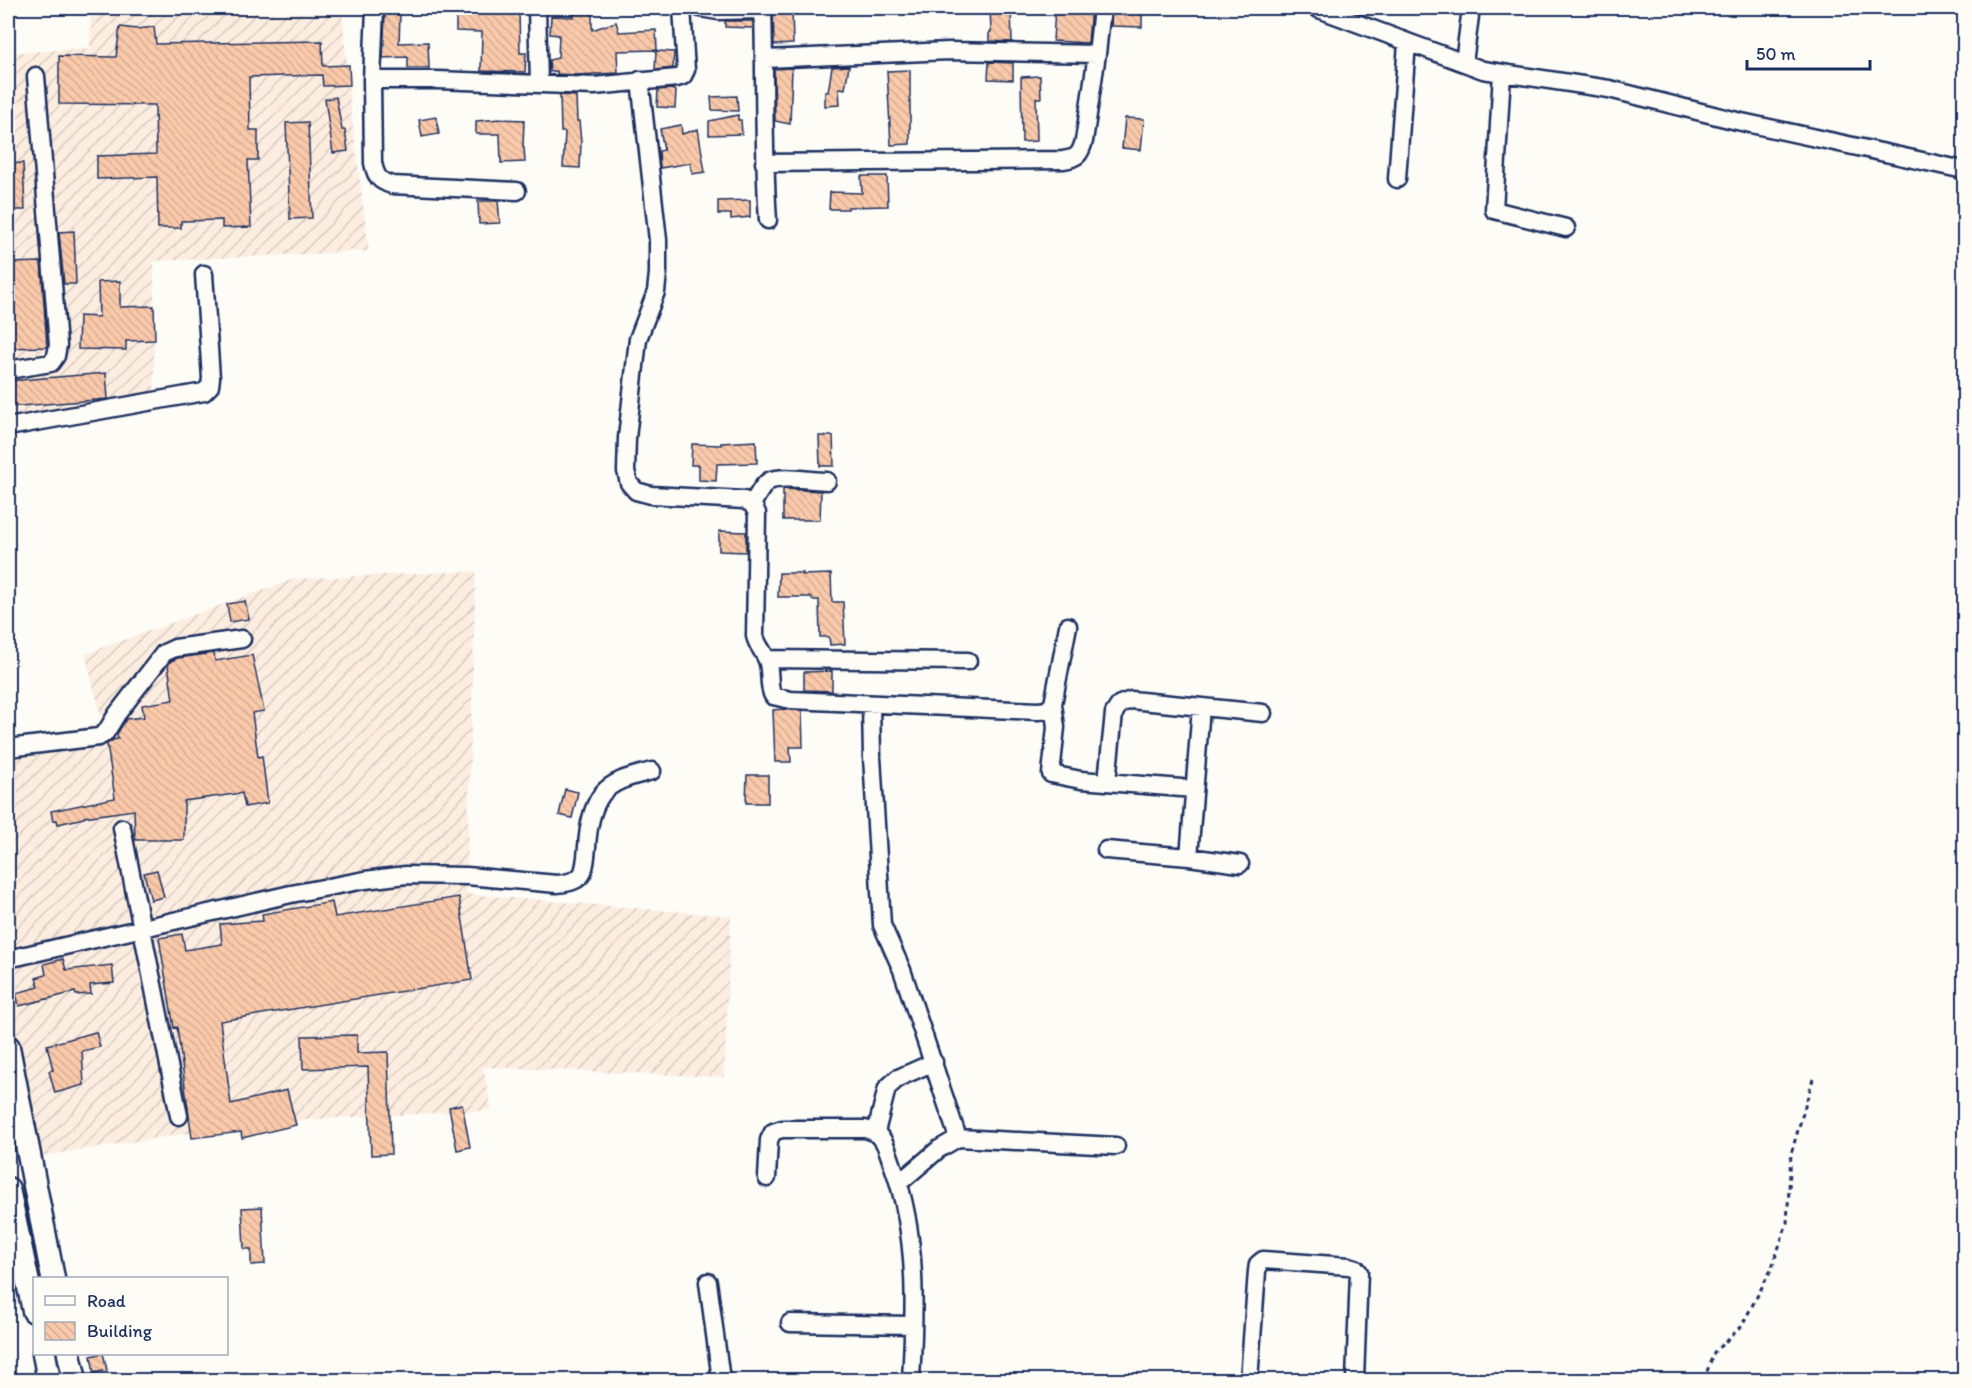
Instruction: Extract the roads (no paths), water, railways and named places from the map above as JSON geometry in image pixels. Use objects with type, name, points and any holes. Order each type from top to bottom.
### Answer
[{"type":"highway","points":[[8,1047],[53,1277]]},
{"type":"highway","points":[[8,1189],[33,1306]]},
{"type":"highway","points":[[44,1355],[49,1380]]},
{"type":"highway","points":[[69,1355],[75,1380]]},
{"type":"street","points":[[375,8],[372,80],[375,176],[381,182],[392,185],[517,191]]},
{"type":"street","points":[[537,8],[539,83]]},
{"type":"street","points":[[372,80],[594,86],[683,76],[686,70],[682,8]]},
{"type":"street","points":[[700,8],[718,11],[763,9],[764,163],[768,220]]},
{"type":"street","points":[[764,163],[1063,160],[1075,158],[1081,153],[1084,141],[1102,8]]},
{"type":"street","points":[[1316,8],[1483,70],[1609,89],[1737,121],[1965,170]]},
{"type":"street","points":[[1464,63],[1471,8]]},
{"type":"street","points":[[1396,179],[1407,43]]},
{"type":"street","points":[[765,59],[949,51],[1097,54]]},
{"type":"street","points":[[1502,73],[1494,210],[1566,228]]},
{"type":"street","points":[[8,370],[51,363],[56,356],[58,345],[36,76]]},
{"type":"street","points":[[640,80],[658,240],[658,273],[656,292],[638,339],[627,438],[626,471],[629,483],[636,491],[651,495],[744,500],[752,504],[757,513],[755,636],[757,645],[767,659],[773,696],[791,700],[1038,711],[1047,710],[1053,704]]},
{"type":"street","points":[[8,427],[204,392],[210,386],[211,378],[204,274]]},
{"type":"street","points":[[752,504],[763,487],[770,481],[780,479],[827,481]]},
{"type":"street","points":[[1068,626],[1053,704],[1056,727],[1051,774],[1081,780],[1194,789]]},
{"type":"street","points":[[8,748],[99,737],[106,732],[164,653],[175,648],[242,639]]},
{"type":"street","points":[[767,659],[968,661]]},
{"type":"street","points":[[1107,781],[1114,712],[1120,704],[1131,700],[1263,713]]},
{"type":"street","points":[[871,704],[882,925],[902,970],[958,1138]]},
{"type":"street","points":[[1189,857],[1201,707]]},
{"type":"street","points":[[8,959],[291,894],[365,880],[406,875],[457,876],[557,884],[572,882],[581,875],[586,858],[588,830],[594,808],[603,793],[615,783],[652,771]]},
{"type":"street","points":[[122,828],[179,1116]]},
{"type":"street","points":[[1106,850],[1240,864]]},
{"type":"street","points":[[876,1132],[887,1088],[898,1078],[934,1062]]},
{"type":"street","points":[[767,1178],[769,1140],[773,1132],[782,1129],[865,1129],[876,1132],[883,1138],[907,1213],[913,1264],[911,1380]]},
{"type":"street","points":[[899,1183],[939,1149],[958,1138],[1116,1146]]},
{"type":"street","points":[[1248,1380],[1257,1271],[1258,1264],[1263,1260],[1356,1268],[1359,1272],[1355,1380]]},
{"type":"street","points":[[708,1282],[721,1380]]},
{"type":"street","points":[[790,1323],[913,1325]]}]
